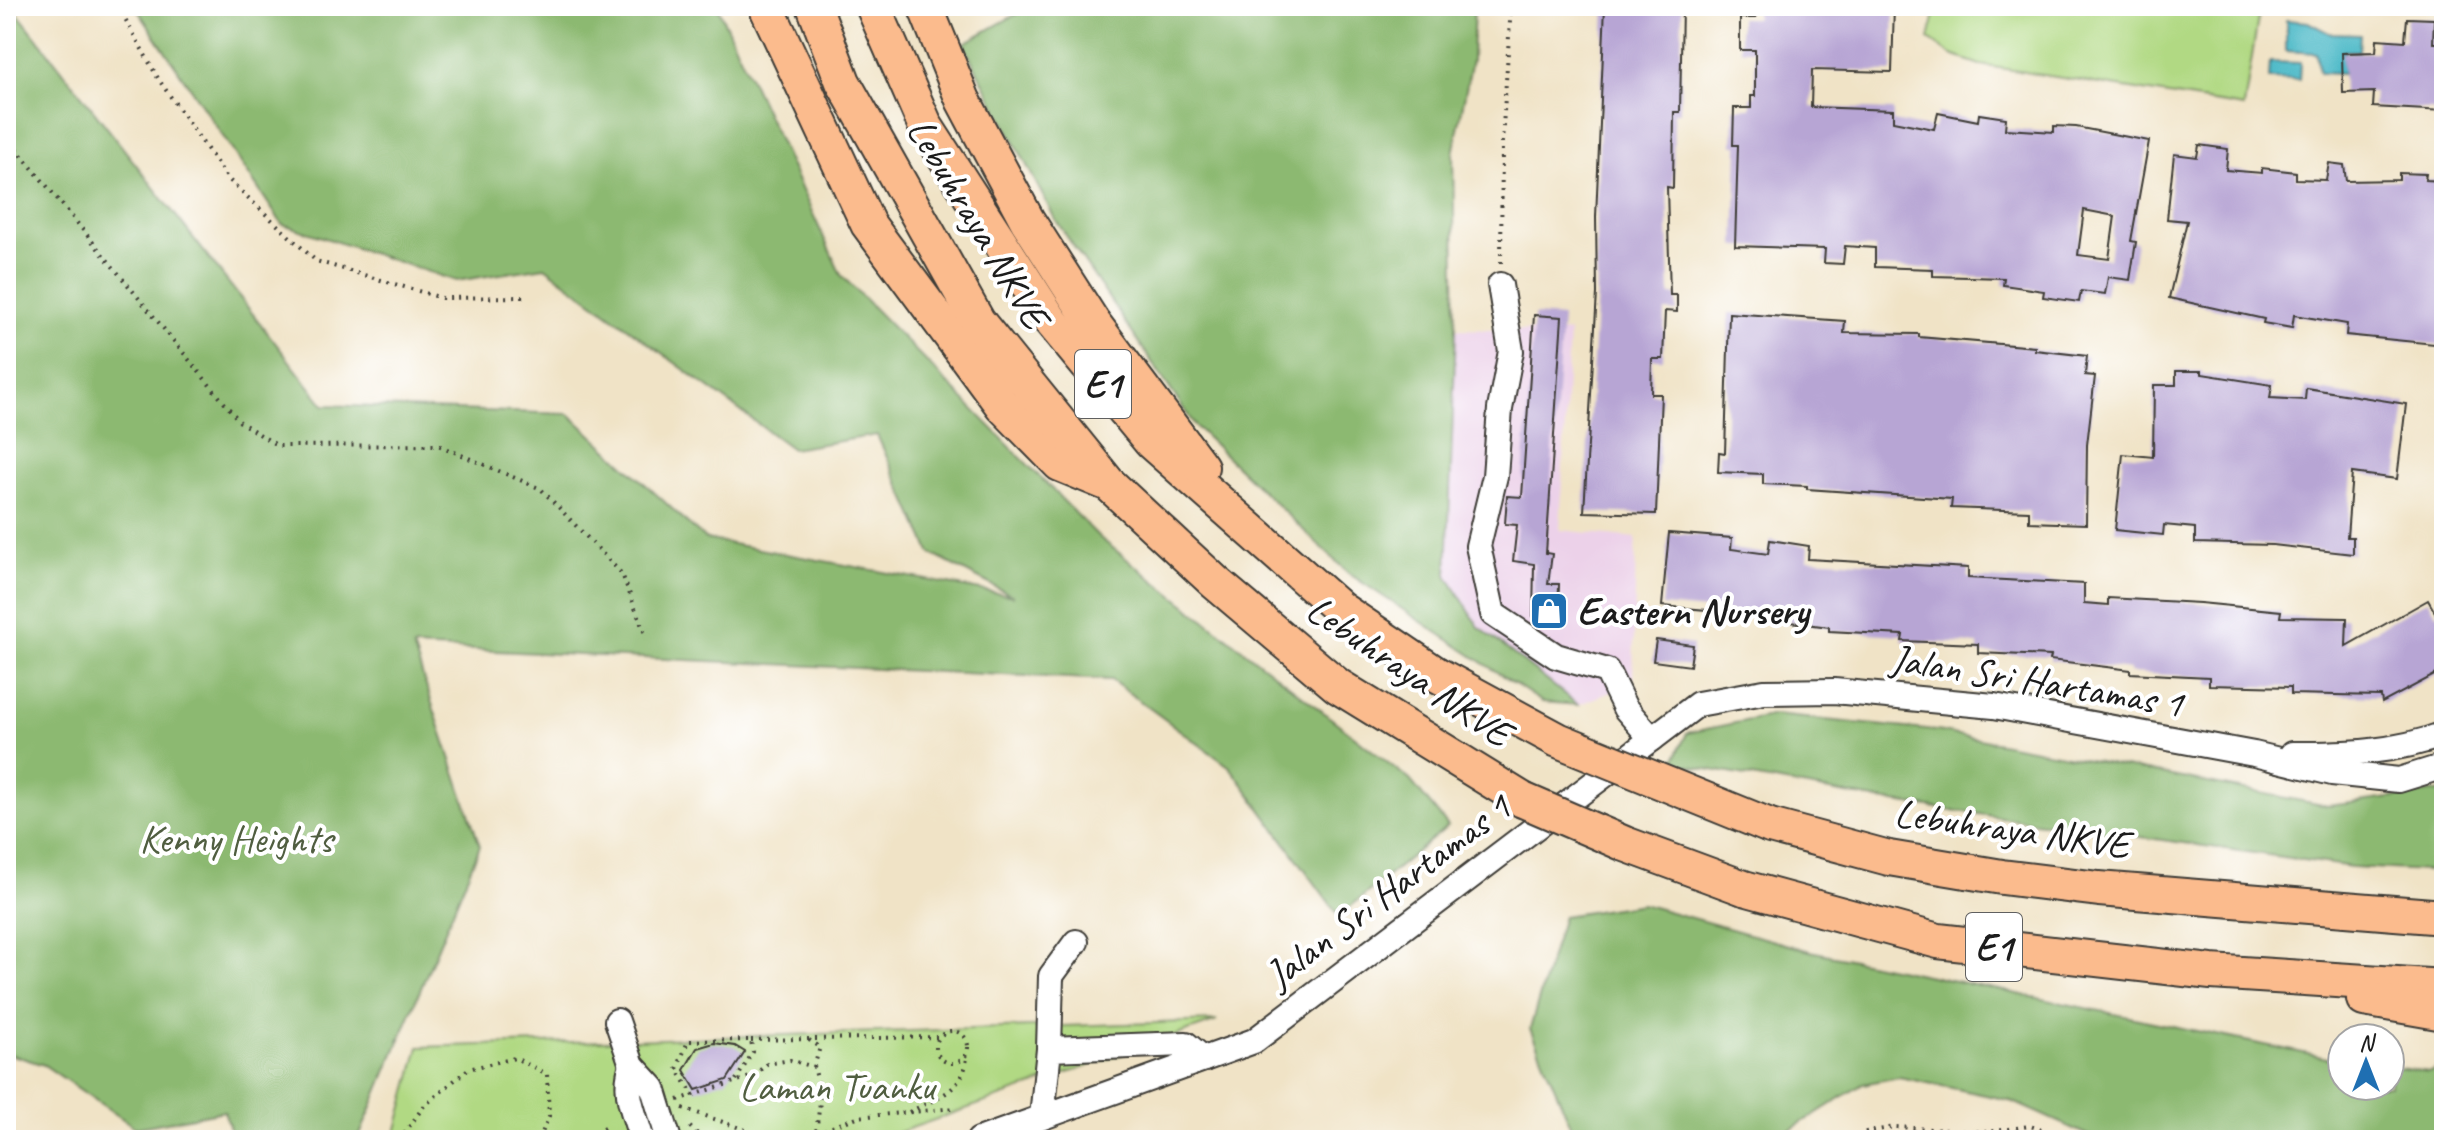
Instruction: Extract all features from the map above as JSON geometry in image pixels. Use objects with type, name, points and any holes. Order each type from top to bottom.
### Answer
[{"type":"highway","points":[[766,6],[868,224],[1002,405],[1060,464],[1108,483]]},
{"type":"highway","name":"Lebuhraya NKVE","points":[[814,6],[843,82],[978,322],[1108,483],[1216,583],[1338,686],[1523,800],[1625,844],[1744,888],[1938,941],[2251,975]]},
{"type":"highway","name":"Lebuhraya NKVE","points":[[873,6],[926,127],[1051,321],[1151,442],[1340,609],[1436,674],[1558,740],[1770,826],[1889,858],[2002,877],[2253,901]]},
{"type":"highway","points":[[925,6],[963,100],[1027,220],[1093,323],[1200,463],[1206,491]]},
{"type":"highway","points":[[2253,901],[2444,902]]},
{"type":"highway","name":"E1","points":[[2253,901],[2444,917]]},
{"type":"highway","points":[[2251,975],[2444,987]]},
{"type":"highway","points":[[2251,975],[2444,1013]]},
{"type":"street","points":[[1500,285],[1511,351],[1500,409],[1495,476],[1478,546],[1493,614],[1556,656],[1607,671],[1625,708],[1652,739]]},
{"type":"street","name":"Jalan Sri Hartamas 1","points":[[979,1140],[1254,1041],[1698,704],[1764,692],[1834,691],[1994,706],[2254,754],[2332,773],[2399,780],[2444,766]]},
{"type":"street","name":"Jalan Sri Hartamas 1","points":[[2254,754],[2358,753],[2414,745],[2444,734]]},
{"type":"street","points":[[1042,1117],[1049,1049],[1051,976],[1076,942]]},
{"type":"street","points":[[617,1021],[632,1065],[653,1088],[678,1132]]},
{"type":"street","points":[[1049,1049],[1186,1044],[1204,1059]]},
{"type":"street","points":[[632,1065],[627,1078],[628,1095],[642,1140]]},
{"type":"path","points":[[118,6],[159,80],[228,179],[316,261],[442,298],[524,297]]},
{"type":"path","points":[[1500,285],[1502,142],[1511,6]]},
{"type":"path","points":[[6,136],[240,422],[278,446],[438,445],[541,489],[622,574],[645,634]]},
{"type":"path","points":[[694,1096],[677,1069],[688,1041],[941,1037],[949,1032],[960,1033],[967,1041],[966,1074],[954,1089],[906,1113]]},
{"type":"path","points":[[941,1037],[937,1052],[947,1062],[958,1062],[968,1051]]},
{"type":"path","points":[[807,1039],[820,1047],[814,1067],[821,1094],[816,1133]]},
{"type":"path","points":[[736,1081],[753,1052],[751,1040]]},
{"type":"path","points":[[400,1140],[423,1107],[468,1069],[515,1058],[547,1074],[549,1116],[539,1140]]},
{"type":"path","points":[[814,1067],[790,1060],[767,1064],[753,1076],[668,1102],[757,1134],[816,1133]]},
{"type":"path","points":[[791,1140],[857,1117],[956,1108]]},
{"type":"path","points":[[581,1140],[608,1126]]},
{"type":"path","points":[[1851,1140],[1866,1132],[1895,1127],[1988,1132],[2030,1126],[2074,1140]]},
{"type":"path","points":[[678,1132],[704,1140]]},
{"type":"shaded area","points":[[1456,329],[1569,332],[1560,530],[1636,538],[1633,683],[1578,705],[1479,627],[1447,575]]},
{"type":"green space","name":"Kenny Heights","points":[[6,6],[12,6],[324,405],[569,414],[705,539],[1013,596],[931,554],[877,435],[792,449],[545,267],[456,281],[282,224],[135,6],[717,6],[841,275],[1100,538],[1410,780],[1448,826],[1339,916],[1230,767],[1111,680],[413,647],[480,846],[358,1140],[234,1140],[224,1111],[136,1128],[44,1065],[6,1053]]},
{"type":"green space","points":[[1031,6],[1474,6],[1472,60],[1453,154],[1456,329],[1447,575],[1479,627],[1578,705],[1542,702],[1348,573],[1196,427],[1055,219],[963,44]]},
{"type":"green space","points":[[1937,6],[2260,6],[2244,107],[1980,65],[1952,55],[1929,39]]},
{"type":"green space","points":[[1774,715],[1937,731],[2328,806],[2444,791],[2444,872],[2352,867],[1880,800],[1673,763],[1687,733]]},
{"type":"green space","points":[[1642,904],[1810,951],[2326,1058],[2326,1102],[2406,1102],[2406,1069],[2430,1072],[2444,1065],[2444,1140],[2098,1140],[2009,1100],[1899,1077],[1863,1084],[1774,1140],[1577,1140],[1530,1029],[1563,916]]},
{"type":"green space","name":"Laman Tuanku","points":[[1217,1021],[877,1140],[394,1140],[419,1047]]},
{"type":"water","points":[[2286,20],[2308,22],[2329,33],[2360,34],[2359,51],[2344,51],[2343,74],[2319,73],[2316,53],[2286,51]]},
{"type":"water","points":[[2270,62],[2300,63],[2299,80],[2269,79]]},
{"type":"building","points":[[1605,6],[1682,6],[1680,112],[1674,112],[1673,188],[1667,187],[1670,295],[1677,295],[1677,312],[1665,311],[1663,359],[1652,359],[1651,394],[1661,394],[1656,514],[1584,512],[1597,293],[1596,217]]},
{"type":"building","points":[[1756,6],[1894,6],[1892,72],[1812,70],[1811,107],[1893,110],[1893,121],[1934,129],[1938,113],[1978,121],[1979,114],[2006,118],[2005,129],[2054,132],[2054,126],[2076,127],[2149,141],[2131,241],[2136,242],[2130,280],[2108,277],[2105,294],[2081,291],[2079,302],[2043,297],[2044,291],[2003,285],[2004,278],[1933,276],[1933,269],[1875,267],[1875,248],[1845,246],[1843,264],[1824,263],[1825,249],[1735,246],[1738,145],[1733,145],[1734,108],[1751,108],[1751,96],[1755,96],[1755,50],[1740,50],[1740,18],[1756,18]],"holes":[[[2084,210],[2115,216],[2109,259],[2078,255]]]},
{"type":"building","points":[[2407,18],[2434,19],[2433,43],[2444,43],[2444,111],[2373,107],[2374,92],[2343,93],[2342,53],[2376,52],[2377,39],[2405,41]]},
{"type":"building","points":[[2199,145],[2228,149],[2226,170],[2262,173],[2262,168],[2296,172],[2296,179],[2326,180],[2329,163],[2344,165],[2346,181],[2399,180],[2399,173],[2426,174],[2425,180],[2444,181],[2444,345],[2346,335],[2347,324],[2294,315],[2292,328],[2169,298],[2187,221],[2167,219],[2174,154],[2197,157]]},
{"type":"building","points":[[1729,313],[1845,321],[1844,333],[1919,334],[1919,337],[2035,347],[2035,350],[2087,356],[2085,375],[2095,376],[2087,445],[2086,524],[2029,522],[2029,511],[1951,508],[1952,499],[1763,484],[1763,474],[1718,472],[1719,452],[1725,453]]},
{"type":"building","points":[[1534,315],[1562,317],[1546,553],[1552,554],[1548,584],[1559,584],[1558,616],[1533,616],[1534,564],[1513,561],[1517,525],[1505,524],[1507,496],[1522,497]]},
{"type":"building","points":[[2176,371],[2202,371],[2202,374],[2272,385],[2270,398],[2305,400],[2306,388],[2406,404],[2397,479],[2352,473],[2347,537],[2353,537],[2353,554],[2273,545],[2195,543],[2195,528],[2164,525],[2163,535],[2115,530],[2123,454],[2153,457],[2154,385],[2176,385]]},
{"type":"building","points":[[1669,533],[1732,538],[1731,549],[1768,554],[1770,540],[1809,546],[1808,559],[1968,568],[1968,578],[2084,584],[2084,603],[2108,605],[2108,598],[2200,603],[2281,611],[2280,617],[2347,618],[2346,646],[2428,600],[2436,614],[2444,610],[2444,670],[2382,703],[2381,696],[2291,694],[2291,687],[2209,685],[2209,677],[2130,673],[2130,670],[2050,660],[2051,656],[1978,653],[1978,644],[1902,641],[1903,635],[1829,631],[1829,627],[1752,617],[1752,614],[1662,606]]},
{"type":"building","points":[[1656,640],[1693,645],[1690,666],[1653,661]]},
{"type":"building","points":[[714,1043],[735,1046],[745,1052],[727,1080],[696,1090],[684,1070],[697,1048]]},
{"type":"place","name":"Eastern Nursery","points":[[1549,611]]}]
